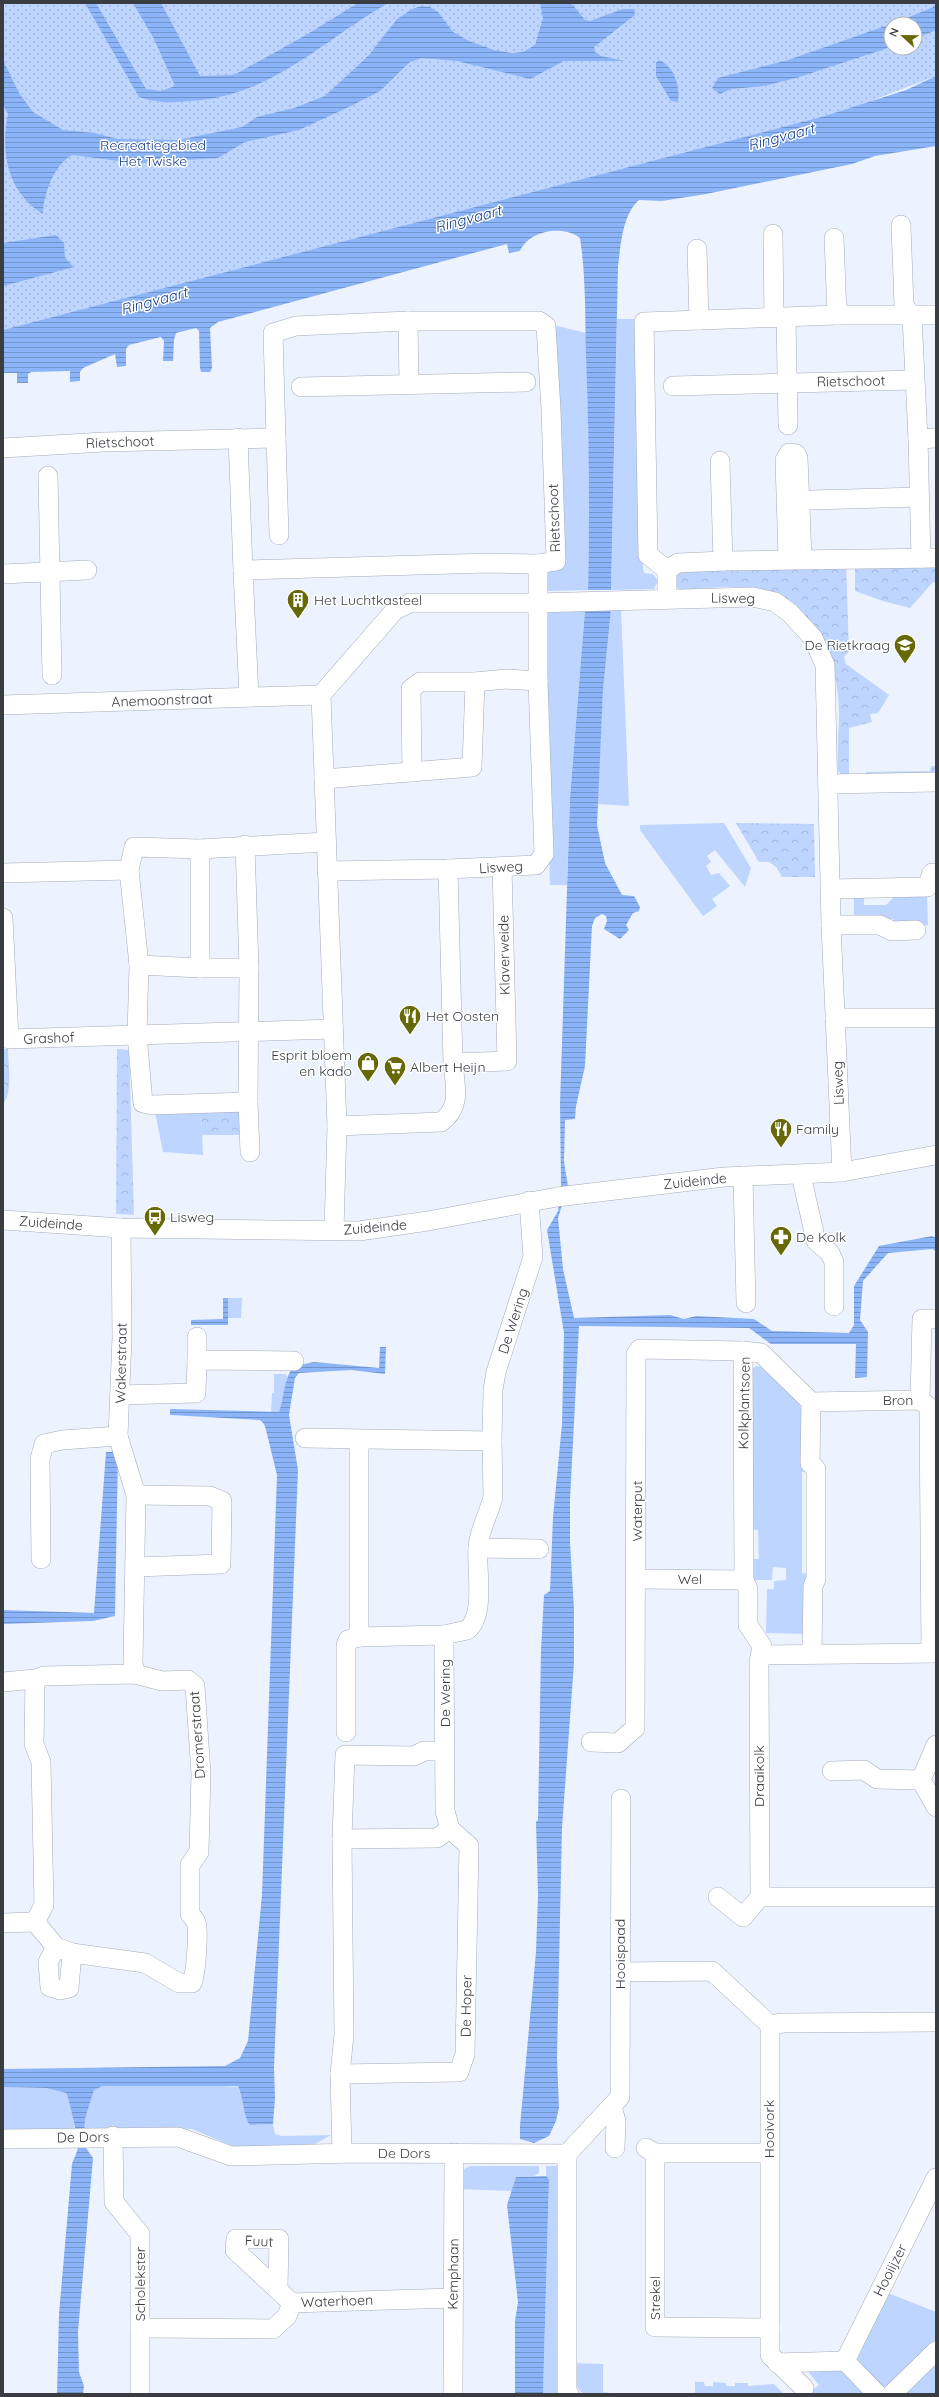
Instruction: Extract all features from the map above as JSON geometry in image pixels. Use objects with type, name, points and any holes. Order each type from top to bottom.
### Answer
[{"type":"street","points":[[666,570],[678,563],[795,558],[928,558],[919,498],[927,438],[914,380],[912,316],[904,306],[901,225]]},
{"type":"street","points":[[773,234],[787,382],[788,425]]},
{"type":"street","points":[[834,238],[837,315]]},
{"type":"street","points":[[697,249],[699,320]]},
{"type":"street","points":[[668,599],[666,570],[648,555],[644,322],[837,315],[936,315]]},
{"type":"street","points":[[408,321],[409,384]]},
{"type":"street","name":"Rietschoot","points":[[243,570],[489,563],[538,564],[556,561],[551,410],[546,326],[539,321],[408,321],[296,326],[273,332],[279,535]]},
{"type":"street","name":"Rietschoot","points":[[673,386],[914,380]]},
{"type":"street","points":[[301,387],[526,382]]},
{"type":"street","points":[[238,438],[249,697]]},
{"type":"street","name":"Rietschoot","points":[[3,448],[104,442],[276,438]]},
{"type":"street","points":[[720,461],[723,561]]},
{"type":"street","points":[[48,476],[52,675]]},
{"type":"street","points":[[812,500],[919,498]]},
{"type":"street","name":"Lisweg","points":[[327,871],[448,869],[536,865],[544,854],[538,681],[538,564]]},
{"type":"street","points":[[3,574],[86,570]]},
{"type":"street","name":"Lisweg","points":[[321,695],[395,610],[410,603],[537,603],[753,596],[775,602],[790,613],[813,638],[825,665],[831,925],[842,1172]]},
{"type":"street","points":[[412,772],[410,689],[420,682],[474,682],[506,679],[538,681]]},
{"type":"street","points":[[324,779],[472,767],[474,682]]},
{"type":"street","points":[[321,695],[332,1029],[337,1126],[334,1230]]},
{"type":"street","name":"Anemoonstraat","points":[[3,705],[321,695]]},
{"type":"street","points":[[828,784],[936,782]]},
{"type":"street","points":[[248,1102],[152,1105],[143,1103],[137,1035],[139,965],[129,870],[134,847],[200,849],[245,845],[326,842]]},
{"type":"street","points":[[245,845],[249,968],[248,1102],[250,1152]]},
{"type":"street","points":[[200,849],[200,968]]},
{"type":"street","name":"Klaverweide","points":[[454,1063],[507,1061],[502,867]]},
{"type":"street","points":[[337,1126],[442,1122],[451,1115],[456,1100],[448,869]]},
{"type":"street","points":[[3,873],[129,870]]},
{"type":"street","points":[[831,889],[927,887],[932,873]]},
{"type":"street","name":"Grashof","points":[[3,918],[10,1039],[332,1029]]},
{"type":"street","points":[[831,925],[880,925],[892,931],[916,930]]},
{"type":"street","points":[[139,965],[200,968],[249,968]]},
{"type":"street","points":[[835,1018],[936,1018]]},
{"type":"street","name":"Zuideinde","points":[[3,1220],[121,1228],[378,1229],[564,1196],[743,1176],[801,1175],[842,1172],[936,1155]]},
{"type":"street","points":[[801,1175],[816,1241],[830,1253],[834,1262],[834,1306]]},
{"type":"street","name":"Zuideinde","points":[[743,1176],[746,1303]]},
{"type":"street","name":"De Wering","points":[[359,1637],[444,1635],[467,1630],[475,1620],[479,1591],[478,1548],[480,1534],[490,1513],[493,1497],[493,1390],[496,1372],[533,1257],[529,1201]]},
{"type":"street","name":"Wakerstraat","points":[[121,1228],[120,1395],[118,1436],[136,1495],[136,1567],[133,1662],[135,1674]]},
{"type":"street","points":[[920,1400],[922,1319],[936,1318]]},
{"type":"street","points":[[120,1395],[196,1393],[197,1337]]},
{"type":"street","name":"Waterput","points":[[591,1742],[618,1743],[635,1728],[637,1579],[636,1354],[640,1349],[743,1351]]},
{"type":"street","name":"Kolkplantsoen","points":[[744,1580],[743,1351],[761,1354],[811,1402]]},
{"type":"street","points":[[197,1360],[294,1361]]},
{"type":"street","name":"Bron","points":[[811,1402],[920,1400],[929,1407],[934,1653]]},
{"type":"street","points":[[811,1402],[810,1463],[816,1469],[816,1579],[813,1586],[812,1653]]},
{"type":"street","points":[[41,1559],[40,1459],[44,1444],[62,1440],[118,1436]]},
{"type":"street","points":[[305,1438],[492,1441]]},
{"type":"street","points":[[346,1732],[346,1645],[348,1640],[359,1637],[359,1440]]},
{"type":"street","points":[[136,1495],[210,1496],[222,1501],[220,1564],[136,1567]]},
{"type":"street","points":[[478,1548],[539,1549]]},
{"type":"street","name":"Wel","points":[[637,1579],[744,1580]]},
{"type":"street","name":"Draaikolk","points":[[744,1580],[748,1589],[748,1625],[762,1646],[762,1655],[759,1662],[760,1897]]},
{"type":"street","name":"De Wering","points":[[444,1635],[444,1751]]},
{"type":"street","points":[[762,1655],[812,1653],[934,1653]]},
{"type":"street","name":"Dromerstraat","points":[[3,1682],[35,1679],[44,1676],[135,1674],[162,1681],[188,1680],[195,1686],[201,1774],[199,1852],[190,1865],[190,1914],[196,1922],[196,1974],[192,1983],[178,1983],[144,1962],[64,1950]]},
{"type":"street","points":[[35,1679],[34,1744],[41,1762],[44,1905],[35,1922]]},
{"type":"street","points":[[921,1780],[936,1745]]},
{"type":"street","points":[[342,1839],[437,1838],[450,1829],[445,1811],[444,1751],[424,1751],[414,1756],[345,1755],[342,1839],[344,2035],[340,2074],[342,2153]]},
{"type":"street","points":[[832,1771],[864,1770],[877,1780],[921,1780]]},
{"type":"street","points":[[921,1780],[936,1807]]},
{"type":"street","name":"Hooispaad","points":[[566,2154],[620,2097],[621,1799]]},
{"type":"street","name":"De Hoper","points":[[340,2074],[459,2072],[465,2054],[469,1846],[450,1829]]},
{"type":"street","points":[[718,1897],[743,1916],[760,1897],[936,1897]]},
{"type":"street","points":[[3,1923],[35,1922],[64,1950],[48,1962],[50,1987],[60,1990]]},
{"type":"street","points":[[620,1972],[712,1971],[770,2025],[783,2023],[936,2022]]},
{"type":"street","name":"Hooivork","points":[[770,2025],[770,2355],[804,2388]]},
{"type":"street","points":[[612,2107],[616,2120],[615,2148]]},
{"type":"street","name":"De Dors","points":[[3,2139],[113,2136],[178,2137],[231,2156],[342,2153],[566,2154]]},
{"type":"street","name":"Scholekster","points":[[113,2136],[114,2202],[140,2234],[140,2394]]},
{"type":"street","name":"Strekel","points":[[769,2153],[650,2151],[655,2327],[770,2328]]},
{"type":"street","name":"Kemphaan","points":[[453,2394],[454,2153]]},
{"type":"street","points":[[566,2154],[567,2391],[570,2394]]},
{"type":"street","name":"Hooiijzer","points":[[845,2361],[936,2178]]},
{"type":"street","points":[[278,2289],[292,2302]]},
{"type":"street","name":"Waterhoen","points":[[140,2328],[272,2329],[287,2316],[292,2302],[453,2298]]},
{"type":"street","points":[[892,2394],[936,2351]]},
{"type":"street","points":[[778,2363],[845,2361],[877,2394]]},
{"type":"green space","name":"Recreatiegebied Het Twiske","points":[[3,3],[936,3],[936,76],[876,99],[806,132],[3,342]]},
{"type":"green space","points":[[617,319],[635,319],[643,567],[644,573],[653,574],[658,581],[654,589],[611,590]]},
{"type":"green space","points":[[553,325],[586,333],[590,495],[588,590],[548,591],[544,585],[549,565]]},
{"type":"green space","points":[[936,562],[936,583],[933,582],[910,608],[883,601],[855,591],[855,563]]},
{"type":"green space","points":[[846,564],[849,651],[844,657],[846,664],[889,695],[878,713],[870,714],[872,722],[849,728],[849,774],[841,774],[838,771],[839,710],[838,690],[834,671],[827,651],[818,633],[806,617],[792,603],[775,593],[755,588],[727,587],[679,589],[676,587],[675,567]]},
{"type":"green space","points":[[611,609],[621,609],[629,806],[597,804],[603,690]]},
{"type":"green space","points":[[585,610],[570,798],[567,885],[550,885],[543,612]]},
{"type":"green space","points":[[931,766],[936,766],[936,777],[866,779],[866,772],[930,771]]},
{"type":"green space","points":[[724,823],[751,868],[745,887],[715,850],[707,856],[711,862],[706,866],[711,875],[719,873],[730,886],[712,899],[717,906],[703,916],[640,830],[640,825]]},
{"type":"green space","points":[[736,823],[814,824],[815,877],[782,877],[776,867],[769,862],[759,862]]},
{"type":"green space","points":[[927,894],[928,925],[896,925],[893,919],[854,918],[854,896],[864,896],[864,905],[886,905],[896,895]]},
{"type":"green space","points":[[3,1049],[8,1049],[9,1086],[6,1099],[3,1103]]},
{"type":"green space","points":[[117,1049],[129,1050],[134,1215],[116,1214]]},
{"type":"green space","points":[[242,1109],[244,1135],[202,1135],[201,1111]]},
{"type":"green space","points":[[201,1111],[203,1155],[163,1152],[155,1112]]},
{"type":"green space","points":[[228,1298],[242,1298],[241,1318],[228,1318]]},
{"type":"green space","points":[[756,1366],[763,1367],[799,1401],[801,1408],[810,1471],[802,1472],[802,1573],[811,1575],[808,1634],[766,1633],[767,1589],[774,1589],[774,1581],[786,1580],[786,1568],[773,1567],[772,1580],[751,1580],[748,1559],[759,1559],[758,1530],[747,1529],[752,1369]]},
{"type":"green space","points":[[274,1374],[285,1374],[287,1376],[284,1401],[279,1412],[271,1412],[272,1393],[274,1393]]},
{"type":"green space","points":[[210,2085],[238,2087],[246,2118],[250,2125],[273,2124],[275,2134],[282,2136],[331,2135],[308,2148],[235,2147],[192,2129],[85,2131],[85,2119],[94,2090],[103,2086]]},
{"type":"green space","points":[[3,2087],[46,2088],[66,2093],[75,2122],[74,2131],[3,2129]]},
{"type":"green space","points":[[539,2166],[539,2173],[534,2176],[516,2177],[512,2191],[459,2189],[462,2172],[467,2167]]},
{"type":"green space","points":[[546,2166],[557,2166],[558,2388],[563,2394],[543,2394],[549,2179],[546,2176]]},
{"type":"green space","points":[[888,2293],[936,2312],[936,2340],[889,2385],[882,2387],[857,2360]]},
{"type":"green space","points":[[571,2363],[603,2364],[603,2392],[617,2394],[583,2394],[571,2380]]},
{"type":"green space","points":[[936,2363],[936,2394],[904,2394]]},
{"type":"green space","points":[[839,2368],[868,2394],[807,2394],[819,2385],[806,2369]]},
{"type":"green space","points":[[695,2382],[704,2382],[705,2386],[713,2386],[713,2382],[726,2383],[726,2386],[735,2386],[735,2383],[748,2383],[748,2386],[774,2384],[784,2394],[695,2394]]},
{"type":"water","points":[[85,3],[96,3],[146,89],[161,91],[175,86],[154,39],[133,3],[161,3],[200,76],[234,75],[306,35],[358,3],[388,3],[294,65],[270,78],[245,89],[219,97],[170,102],[139,97]]},
{"type":"water","points":[[540,3],[571,3],[585,20],[590,21],[623,9],[634,9],[635,15],[594,47],[595,52],[601,56],[625,61],[564,61],[530,79],[457,61],[422,58],[410,62],[380,91],[351,106],[299,130],[245,142],[218,158],[134,163],[73,155],[61,164],[51,180],[45,198],[43,214],[31,205],[22,195],[14,183],[9,171],[5,143],[8,114],[3,104],[3,60],[19,93],[33,112],[63,130],[94,133],[118,139],[178,140],[242,127],[257,117],[294,108],[325,96],[369,55],[397,19],[412,9],[422,6],[430,7],[438,12],[453,32],[469,41],[494,50],[512,53],[523,52],[535,45],[543,18]]},
{"type":"water","points":[[936,6],[936,30],[923,36],[923,16],[912,16]]},
{"type":"water","points":[[883,27],[883,50],[796,78],[764,86],[731,89],[720,94],[712,88],[718,78],[788,60]]},
{"type":"water","points":[[659,60],[673,72],[678,90],[678,102],[671,101],[656,76],[656,63]]},
{"type":"water","name":"Ringvaart","points":[[936,76],[936,146],[875,156],[852,164],[706,194],[662,201],[639,200],[633,206],[623,231],[618,266],[611,590],[588,590],[589,473],[584,282],[580,238],[565,231],[538,234],[524,244],[520,251],[509,253],[507,244],[218,322],[210,328],[212,368],[210,372],[201,372],[199,331],[196,328],[176,333],[174,340],[173,361],[163,361],[164,341],[161,337],[129,345],[126,349],[126,366],[117,367],[115,354],[83,368],[80,372],[80,381],[70,382],[70,371],[31,372],[28,374],[28,383],[17,383],[17,373],[3,373],[3,330],[825,116],[906,90]]},
{"type":"water","points":[[56,235],[64,243],[65,258],[74,267],[3,286],[3,243]]},
{"type":"water","points":[[611,609],[603,690],[597,825],[605,863],[622,895],[634,896],[640,907],[639,911],[633,913],[626,925],[629,930],[620,939],[604,929],[607,921],[606,916],[602,914],[595,918],[592,926],[585,1066],[576,1106],[575,1119],[565,1120],[564,1162],[568,1186],[558,1218],[563,1269],[574,1318],[670,1315],[684,1319],[696,1316],[754,1319],[772,1331],[849,1333],[854,1325],[854,1286],[879,1246],[932,1236],[936,1238],[936,1251],[932,1249],[888,1253],[863,1281],[860,1320],[868,1332],[867,1377],[855,1378],[856,1344],[771,1344],[749,1328],[579,1326],[570,1500],[570,1542],[574,1609],[574,1663],[562,1828],[557,2058],[559,2108],[556,2121],[549,2136],[534,2143],[520,2139],[520,2126],[536,1952],[538,1895],[536,1822],[538,1820],[541,1650],[544,1595],[550,1591],[553,1517],[562,1424],[564,1333],[547,1230],[558,1211],[561,1186],[560,1104],[570,798],[585,610]]},
{"type":"water","points":[[223,1298],[228,1298],[228,1325],[191,1325],[191,1320],[223,1319]]},
{"type":"water","points":[[380,1347],[386,1347],[385,1374],[351,1370],[299,1373],[295,1378],[289,1415],[298,1470],[273,2124],[250,2125],[246,2118],[238,2086],[103,2086],[94,2090],[85,2119],[84,2145],[93,2158],[78,2332],[79,2372],[84,2386],[83,2394],[57,2394],[59,2314],[72,2164],[77,2152],[78,2142],[66,2093],[46,2088],[3,2087],[3,2069],[225,2066],[240,2058],[248,2041],[262,1895],[277,1475],[266,1430],[264,1424],[260,1420],[170,1415],[170,1409],[279,1412],[286,1382],[290,1371],[294,1366],[314,1362],[379,1368]]},
{"type":"water","points":[[106,1452],[118,1452],[115,1616],[93,1621],[3,1624],[3,1610],[94,1613]]},
{"type":"water","points":[[546,2176],[549,2179],[543,2394],[515,2394],[515,2321],[518,2302],[507,2205],[516,2177]]},
{"type":"place","name":"Het Luchtkasteel","points":[[298,620]]},
{"type":"place","name":"De Rietkraag","points":[[905,664]]},
{"type":"place","name":"Het Oosten","points":[[410,1036]]},
{"type":"place","name":"Esprit bloem en kado","points":[[368,1082]]},
{"type":"place","name":"Albert Heijn","points":[[395,1086]]},
{"type":"place","name":"Family","points":[[781,1148]]},
{"type":"place","name":"Lisweg","points":[[155,1236]]},
{"type":"place","name":"De Kolk","points":[[781,1256]]}]
